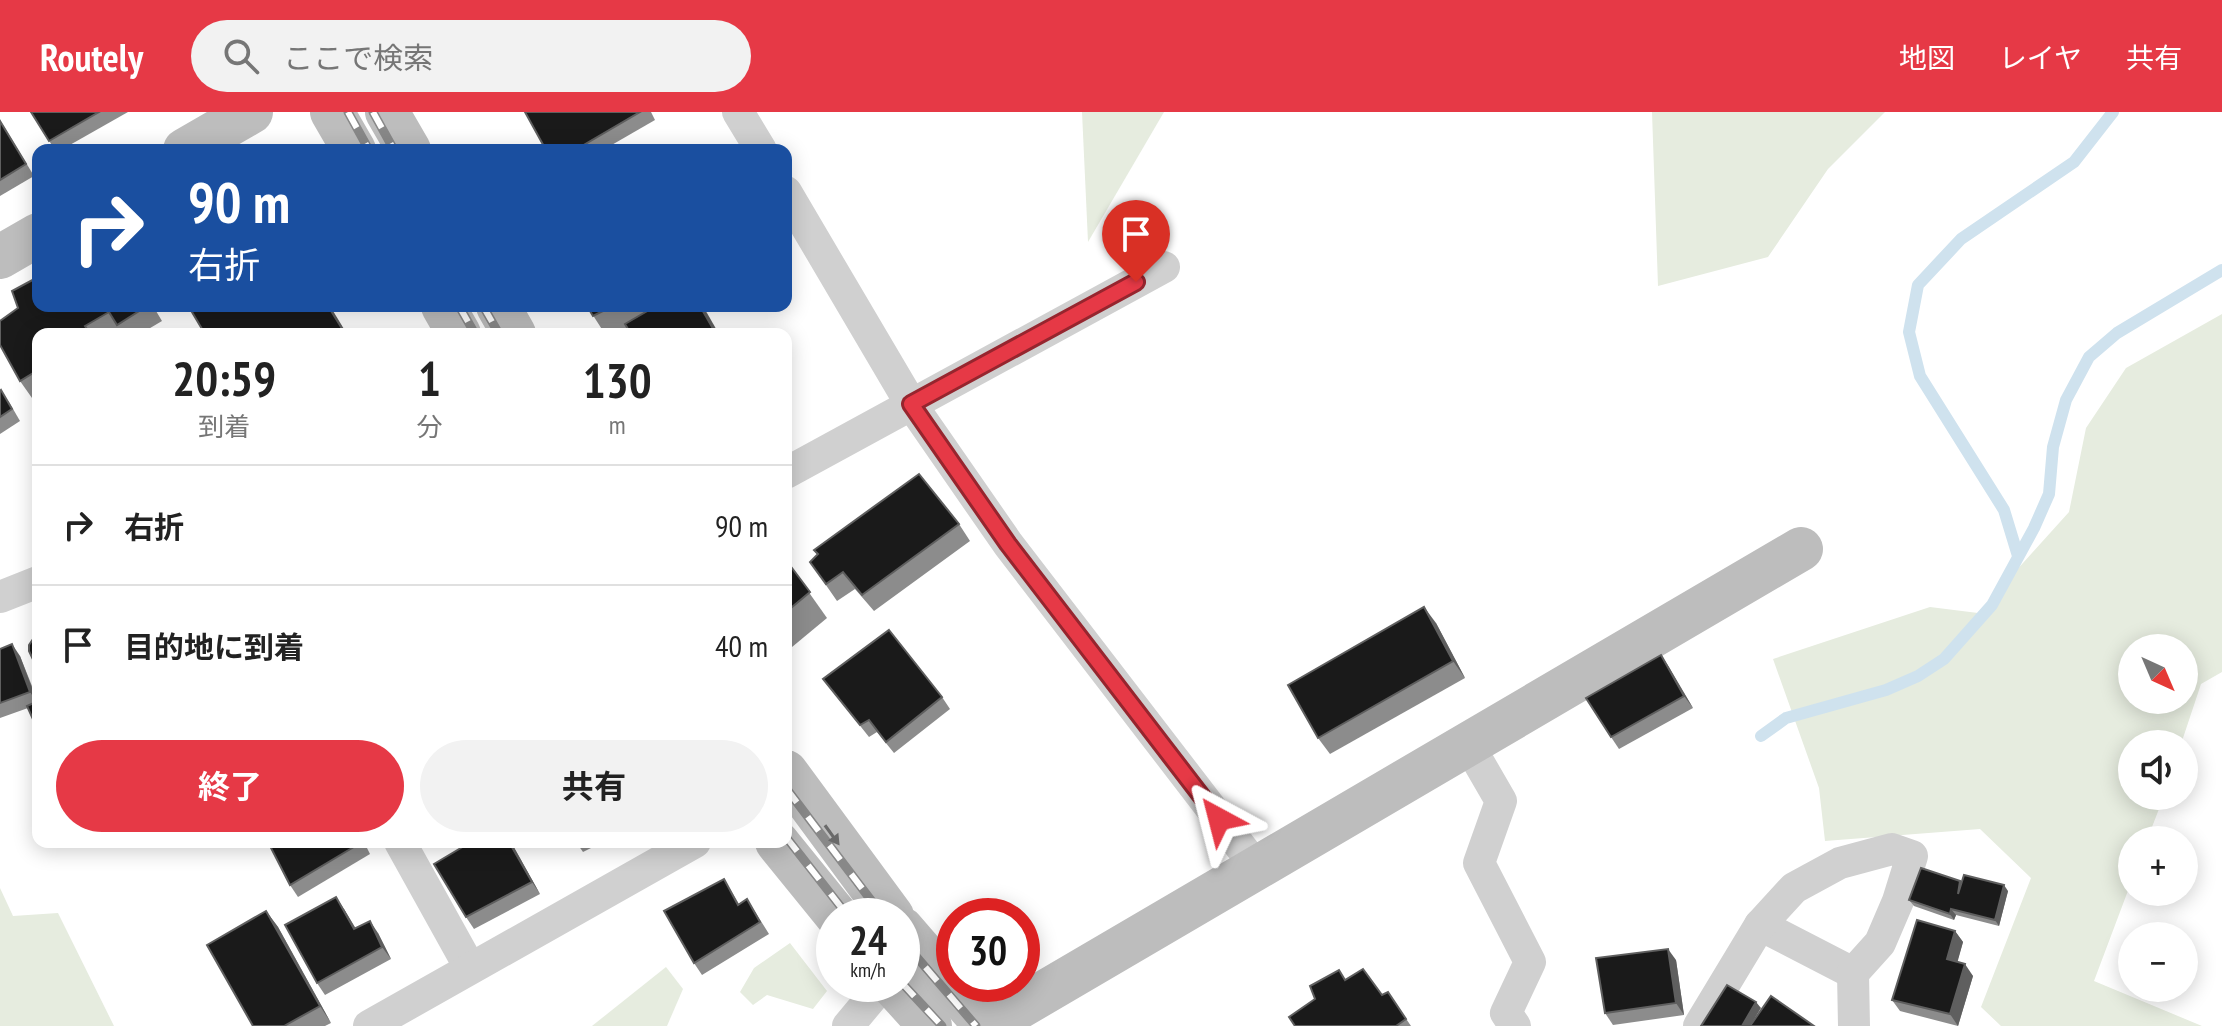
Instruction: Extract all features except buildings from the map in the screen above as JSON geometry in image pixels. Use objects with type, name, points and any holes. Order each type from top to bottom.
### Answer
[{"type":"street","points":[[195,144],[251,112]]},
{"type":"street","points":[[332,112],[351,144]]},
{"type":"street","points":[[387,112],[406,144]]},
{"type":"street","points":[[738,112],[757,144]]},
{"type":"street","points":[[792,202],[911,404],[1008,544],[1257,868]]},
{"type":"street","points":[[0,257],[32,238]]},
{"type":"street","points":[[792,470],[1164,267]]},
{"type":"street","points":[[920,950],[986,1026],[1801,549]]},
{"type":"street","points":[[0,597],[32,584]]},
{"type":"street","points":[[1468,744],[1501,801],[1479,863],[1530,962],[1506,1013],[1515,1026]]},
{"type":"street","points":[[792,780],[879,898]]},
{"type":"street","points":[[403,848],[470,968]]},
{"type":"street","points":[[369,1026],[684,848]]},
{"type":"street","points":[[782,848],[822,898]]},
{"type":"street","points":[[1699,1026],[1760,925],[1794,888],[1840,863],[1892,849],[1912,856],[1880,943],[1853,973],[1854,1026]]},
{"type":"street","points":[[1760,925],[1853,973]]},
{"type":"street","points":[[848,1026],[868,1002]]},
{"type":"street","points":[[908,1002],[930,1026]]},
{"type":"shaded area","points":[[1082,112],[1164,112],[1088,242]]},
{"type":"shaded area","points":[[1652,112],[1885,112],[1828,169],[1768,257],[1658,286]]},
{"type":"shaded area","points":[[2222,314],[2222,672],[2201,684],[2198,693],[2198,634],[2118,634],[2118,714],[2191,714],[2186,730],[2118,730],[2118,810],[2159,810],[2152,826],[2118,826],[2118,906],[2122,906],[2094,981],[2118,991],[2118,1002],[2144,1002],[2202,1026],[2001,1026],[1981,1007],[2031,878],[1980,829],[1825,841],[1819,788],[1773,659],[1930,607],[1978,613],[2069,512],[2086,428],[2126,368]]},
{"type":"shaded area","points":[[0,888],[13,916],[58,913],[114,1026],[0,1026]]},
{"type":"shaded area","points":[[790,943],[816,977],[816,1002],[818,1002],[813,1009],[767,995],[753,1005],[740,992],[754,968]]},
{"type":"shaded area","points":[[666,967],[683,989],[667,1026],[592,1026]]},
{"type":"waterway","points":[[2018,556],[2004,510],[1920,376],[1909,332],[1918,285],[1961,239],[2074,162],[2113,112]]},
{"type":"waterway","points":[[1761,736],[1786,718],[1886,690],[1918,676],[1944,659],[1992,605],[2034,528],[2049,494],[2053,447],[2066,400],[2089,357],[2117,333],[2222,270]]},
{"type":"railway","points":[[348,112],[366,144]]},
{"type":"railway","points":[[373,112],[391,144]]},
{"type":"railway","points":[[462,312],[472,328]]},
{"type":"railway","points":[[486,312],[496,328]]},
{"type":"railway","points":[[792,796],[869,898]]},
{"type":"railway","points":[[792,845],[834,898]]},
{"type":"railway","points":[[920,961],[976,1026]]},
{"type":"railway","points":[[920,1002],[942,1026]]},
{"type":"route","points":[[1136,282],[911,404],[1008,544],[1219,819]]}]
